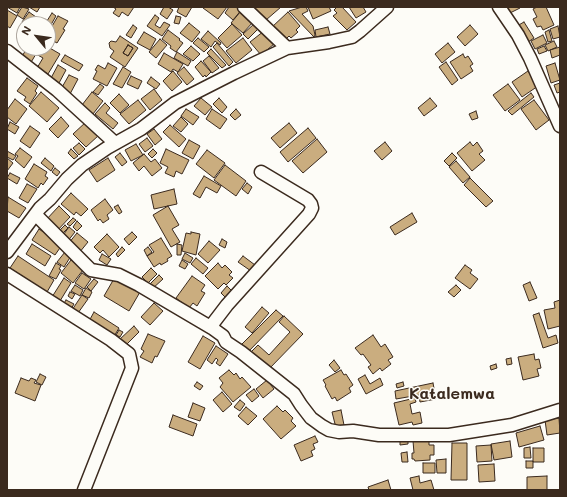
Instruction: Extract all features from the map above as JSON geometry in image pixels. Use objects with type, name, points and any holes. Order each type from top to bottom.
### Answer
[{"type":"street","points":[[244,7],[287,48]]},
{"type":"street","points":[[7,252],[10,246],[40,208],[67,179],[94,156],[141,129],[175,103],[234,72],[287,48],[330,42],[352,37],[387,7]]},
{"type":"street","points":[[499,7],[518,34],[560,126]]},
{"type":"street","points":[[7,51],[57,90],[116,143]]},
{"type":"street","points":[[212,328],[214,322],[227,305],[309,214],[312,208],[308,200],[261,172]]},
{"type":"street","points":[[36,215],[91,270],[119,275],[139,285],[223,336],[226,342],[294,394],[300,406],[311,418],[329,430],[338,432],[353,431],[379,435],[449,435],[512,424],[560,410]]},
{"type":"street","points":[[7,274],[111,340],[129,354],[132,368],[84,490]]},
{"type":"building","points":[[7,7],[20,7],[17,13]]},
{"type":"building","points":[[22,7],[29,9],[25,16],[17,15]]},
{"type":"building","points":[[29,7],[40,7],[37,12]]},
{"type":"building","points":[[113,7],[134,7],[128,16],[122,12],[119,17],[113,13],[116,9]]},
{"type":"building","points":[[164,7],[168,7],[173,10],[167,19],[160,14]]},
{"type":"building","points":[[179,7],[192,7],[186,17],[177,12]]},
{"type":"building","points":[[227,7],[218,19],[203,8]]},
{"type":"building","points":[[229,7],[243,8],[233,20],[225,13]]},
{"type":"building","points":[[257,7],[281,7],[266,20],[255,9]]},
{"type":"building","points":[[306,7],[308,11],[302,14],[313,26],[314,37],[289,11]]},
{"type":"building","points":[[308,7],[329,7],[331,11],[313,19]]},
{"type":"building","points":[[337,7],[342,7],[356,22],[347,30],[333,16],[337,13],[334,10]]},
{"type":"building","points":[[349,7],[363,7],[366,12],[356,18]]},
{"type":"building","points":[[505,7],[520,7],[520,8],[508,14]]},
{"type":"building","points":[[537,7],[546,7],[554,25],[543,30],[541,26],[537,27],[533,19],[537,17],[533,9]]},
{"type":"building","points":[[7,10],[17,16],[10,28],[7,26]]},
{"type":"building","points":[[241,11],[253,22],[243,33],[231,23]]},
{"type":"building","points":[[29,12],[35,16],[26,16]]},
{"type":"building","points":[[288,12],[300,26],[296,30],[298,32],[291,38],[289,36],[284,41],[272,27]]},
{"type":"building","points":[[155,15],[159,18],[155,25],[160,28],[164,22],[170,25],[162,36],[147,26]]},
{"type":"building","points":[[58,16],[68,21],[63,29],[65,30],[57,43],[56,42],[56,19]]},
{"type":"building","points":[[176,16],[181,17],[179,24],[174,23]]},
{"type":"building","points":[[524,22],[534,38],[528,42],[517,26]]},
{"type":"building","points":[[189,23],[200,32],[192,42],[180,33]]},
{"type":"building","points":[[232,24],[242,35],[227,48],[218,38]]},
{"type":"building","points":[[254,24],[258,29],[248,39],[243,34]]},
{"type":"building","points":[[133,25],[137,28],[131,38],[126,35]]},
{"type":"building","points":[[470,25],[478,34],[465,46],[457,37]]},
{"type":"building","points":[[558,26],[560,37],[553,39],[550,29]]},
{"type":"building","points":[[328,27],[330,34],[316,37],[315,30]]},
{"type":"building","points":[[168,30],[183,43],[176,52],[162,39]]},
{"type":"building","points":[[549,30],[552,41],[548,42],[545,32]]},
{"type":"building","points":[[208,31],[221,43],[220,45],[215,41],[211,47],[201,39]]},
{"type":"building","points":[[264,31],[274,44],[261,55],[250,42]]},
{"type":"building","points":[[144,32],[156,39],[150,50],[137,43]]},
{"type":"building","points":[[543,35],[547,43],[535,49],[531,41]]},
{"type":"building","points":[[120,36],[138,48],[125,67],[110,57],[114,51],[110,48],[109,43],[111,41],[116,42]],"holes":[[[128,45],[133,48],[128,56],[123,53]]]},
{"type":"building","points":[[198,38],[209,47],[204,52],[193,43]]},
{"type":"building","points":[[243,38],[252,50],[236,63],[226,51]]},
{"type":"building","points":[[160,39],[167,45],[156,58],[149,52]]},
{"type":"building","points":[[554,41],[557,47],[548,51],[545,45]]},
{"type":"building","points":[[217,43],[233,62],[229,66],[213,47]]},
{"type":"building","points":[[448,43],[455,52],[442,63],[435,54]]},
{"type":"building","points":[[128,45],[133,48],[128,56],[123,53]]},
{"type":"building","points":[[191,46],[200,54],[193,61],[183,54]]},
{"type":"building","points":[[544,46],[547,51],[539,54],[537,49]]},
{"type":"building","points":[[560,47],[560,55],[552,58],[550,50]]},
{"type":"building","points":[[211,49],[226,65],[222,68],[207,53]]},
{"type":"building","points":[[56,52],[60,54],[48,74],[37,68],[43,58],[40,56],[56,56]]},
{"type":"building","points":[[177,52],[191,61],[188,66],[174,58]]},
{"type":"building","points":[[164,53],[183,64],[178,72],[173,69],[171,72],[158,64]]},
{"type":"building","points":[[463,54],[465,58],[468,56],[473,64],[470,66],[473,71],[461,79],[450,62]]},
{"type":"building","points":[[65,55],[83,65],[79,71],[61,61]]},
{"type":"building","points":[[22,56],[35,56],[30,64],[21,58]]},
{"type":"building","points":[[209,56],[219,68],[212,73],[203,61]]},
{"type":"building","points":[[201,61],[211,72],[206,77],[205,75],[203,77],[195,67]]},
{"type":"building","points":[[446,62],[458,80],[452,85],[439,67]]},
{"type":"building","points":[[108,63],[117,68],[107,86],[93,79],[98,65],[105,69]]},
{"type":"building","points":[[555,63],[560,80],[551,83],[546,66]]},
{"type":"building","points":[[58,65],[66,70],[59,83],[51,78]]},
{"type":"building","points":[[123,67],[131,72],[122,88],[113,84]]},
{"type":"building","points":[[184,67],[194,79],[187,85],[177,73]]},
{"type":"building","points":[[173,71],[182,82],[172,91],[163,81]]},
{"type":"building","points":[[528,71],[538,86],[522,97],[512,82]]},
{"type":"building","points":[[69,75],[78,79],[70,94],[61,89]]},
{"type":"building","points":[[131,76],[142,81],[138,89],[127,84]]},
{"type":"building","points":[[151,77],[160,84],[156,89],[147,83]]},
{"type":"building","points":[[27,78],[38,86],[35,91],[37,93],[30,104],[24,100],[26,97],[17,91]]},
{"type":"building","points":[[560,83],[560,92],[557,93],[554,85]]},
{"type":"building","points":[[100,84],[104,87],[98,95],[93,92]]},
{"type":"building","points":[[508,84],[520,100],[505,111],[493,95]]},
{"type":"building","points":[[154,89],[162,100],[150,110],[141,99]]},
{"type":"building","points":[[41,92],[59,108],[47,122],[29,106]]},
{"type":"building","points":[[92,92],[103,101],[93,114],[82,105]]},
{"type":"building","points":[[531,93],[534,97],[512,115],[508,111]]},
{"type":"building","points":[[119,94],[129,105],[120,113],[110,103]]},
{"type":"building","points":[[201,98],[212,107],[205,115],[194,106]]},
{"type":"building","points":[[219,98],[227,107],[222,113],[213,104]]},
{"type":"building","points":[[430,98],[437,106],[424,116],[418,108]]},
{"type":"building","points":[[15,99],[27,109],[16,124],[7,117],[7,110]]},
{"type":"building","points":[[138,100],[146,110],[129,124],[120,114]]},
{"type":"building","points":[[534,100],[549,120],[536,130],[521,109]]},
{"type":"building","points":[[105,103],[110,108],[106,113],[118,123],[113,129],[95,114]]},
{"type":"building","points":[[186,109],[199,117],[193,125],[181,116]]},
{"type":"building","points":[[212,109],[227,119],[220,129],[206,119]]},
{"type":"building","points":[[236,109],[241,115],[235,120],[230,115]]},
{"type":"building","points":[[476,111],[478,118],[472,120],[469,114]]},
{"type":"building","points":[[61,117],[69,126],[58,138],[49,129]]},
{"type":"building","points":[[181,117],[188,124],[181,132],[173,126]]},
{"type":"building","points":[[10,122],[19,127],[15,134],[7,129]]},
{"type":"building","points":[[86,122],[99,135],[86,147],[73,134]]},
{"type":"building","points":[[289,123],[297,133],[280,148],[271,138]]},
{"type":"building","points":[[170,125],[186,139],[179,147],[163,132]]},
{"type":"building","points":[[30,126],[40,133],[30,148],[20,141]]},
{"type":"building","points":[[308,128],[316,138],[288,162],[280,152]]},
{"type":"building","points":[[154,129],[162,139],[155,145],[147,134]]},
{"type":"building","points":[[147,138],[153,146],[145,152],[139,144]]},
{"type":"building","points":[[317,139],[327,152],[303,173],[292,161]]},
{"type":"building","points":[[189,140],[200,146],[193,159],[182,153]]},
{"type":"building","points":[[385,142],[392,151],[382,160],[374,151]]},
{"type":"building","points":[[470,142],[473,146],[477,142],[483,151],[479,154],[485,160],[472,171],[457,153]]},
{"type":"building","points":[[79,143],[85,149],[79,155],[73,148]]},
{"type":"building","points":[[136,144],[143,155],[131,161],[125,150]]},
{"type":"building","points":[[20,148],[32,157],[24,168],[15,160],[18,156],[15,154]]},
{"type":"building","points":[[71,149],[78,156],[74,159],[68,153]]},
{"type":"building","points":[[153,149],[157,153],[152,158],[148,154]]},
{"type":"building","points":[[166,149],[189,160],[182,174],[176,171],[174,177],[165,173],[168,167],[160,163]]},
{"type":"building","points":[[207,150],[225,163],[214,178],[196,164]]},
{"type":"building","points":[[7,151],[16,156],[13,160],[7,157]]},
{"type":"building","points":[[120,153],[127,162],[122,166],[115,157]]},
{"type":"building","points":[[452,153],[457,158],[449,166],[444,161]]},
{"type":"building","points":[[144,154],[151,162],[155,159],[162,168],[152,176],[144,166],[139,171],[133,163]]},
{"type":"building","points":[[7,158],[13,163],[7,171]]},
{"type":"building","points":[[45,158],[54,166],[51,171],[41,163]]},
{"type":"building","points":[[108,158],[115,170],[97,182],[89,170]]},
{"type":"building","points":[[456,161],[470,177],[463,183],[449,167]]},
{"type":"building","points":[[34,164],[47,172],[45,176],[48,178],[43,185],[41,183],[38,188],[25,179]]},
{"type":"building","points":[[225,165],[246,181],[236,196],[214,180]]},
{"type":"building","points":[[55,168],[60,172],[57,176],[52,172]]},
{"type":"building","points":[[10,173],[20,178],[17,184],[7,178]]},
{"type":"building","points":[[204,176],[221,186],[217,193],[206,187],[200,198],[193,194]]},
{"type":"building","points":[[470,178],[493,201],[486,207],[464,185]]},
{"type":"building","points":[[247,183],[252,187],[248,194],[242,189]]},
{"type":"building","points":[[27,184],[37,189],[28,203],[19,198]]},
{"type":"building","points":[[174,189],[177,204],[154,209],[151,195]]},
{"type":"building","points":[[71,193],[88,209],[81,216],[76,212],[74,215],[61,204]]},
{"type":"building","points":[[8,197],[26,208],[19,218],[7,211]]},
{"type":"building","points":[[105,199],[113,210],[107,215],[109,219],[103,223],[100,219],[98,221],[91,210]]},
{"type":"building","points":[[118,205],[122,212],[119,214],[114,207]]},
{"type":"building","points":[[59,206],[70,217],[56,232],[45,221]]},
{"type":"building","points":[[168,206],[179,225],[172,229],[180,242],[171,247],[153,215]]},
{"type":"building","points":[[412,213],[417,222],[395,235],[390,227]]},
{"type":"building","points":[[73,218],[76,220],[70,226],[67,224]]},
{"type":"building","points":[[77,221],[82,226],[77,231],[73,227]]},
{"type":"building","points":[[65,225],[68,228],[62,234],[59,231]]},
{"type":"building","points":[[69,227],[75,232],[67,242],[61,238]]},
{"type":"building","points":[[39,229],[62,245],[55,255],[32,240]]},
{"type":"building","points":[[132,232],[137,237],[129,245],[124,239]]},
{"type":"building","points":[[191,232],[200,234],[196,255],[182,251],[186,233],[191,234]]},
{"type":"building","points":[[77,233],[88,242],[79,253],[68,244]]},
{"type":"building","points":[[107,234],[119,247],[109,257],[103,250],[100,253],[94,247]]},
{"type":"building","points":[[161,238],[172,256],[167,259],[168,261],[161,265],[160,263],[154,267],[147,256],[154,252],[149,245]]},
{"type":"building","points":[[222,239],[227,242],[225,248],[219,245]]},
{"type":"building","points":[[209,241],[220,250],[208,263],[198,254]]},
{"type":"building","points":[[32,244],[51,256],[45,266],[26,254]]},
{"type":"building","points":[[177,244],[182,245],[181,255],[177,255]]},
{"type":"building","points":[[122,247],[125,250],[118,257],[116,254]]},
{"type":"building","points":[[148,247],[152,252],[147,256],[144,250]]},
{"type":"building","points":[[65,252],[71,256],[64,267],[57,262]]},
{"type":"building","points":[[185,253],[193,258],[190,263],[182,259]]},
{"type":"building","points":[[102,254],[111,259],[107,265],[99,260]]},
{"type":"building","points":[[18,256],[54,280],[47,292],[10,268]]},
{"type":"building","points":[[243,256],[255,265],[251,271],[238,262]]},
{"type":"building","points":[[196,258],[208,268],[203,274],[191,264]]},
{"type":"building","points":[[71,260],[83,270],[73,283],[61,273]]},
{"type":"building","points":[[182,260],[188,264],[185,269],[179,266]]},
{"type":"building","points":[[56,263],[61,266],[59,269],[61,270],[56,279],[49,276]]},
{"type":"building","points":[[218,263],[222,268],[225,265],[232,272],[229,275],[233,278],[226,285],[224,283],[218,289],[205,276]]},
{"type":"building","points":[[465,265],[472,270],[470,273],[478,279],[470,289],[455,278]]},
{"type":"building","points":[[151,268],[157,274],[148,283],[142,277]]},
{"type":"building","points":[[82,273],[91,279],[84,289],[75,283]]},
{"type":"building","points":[[159,275],[163,279],[152,289],[149,285]]},
{"type":"building","points":[[192,276],[205,285],[201,291],[205,293],[197,306],[193,303],[189,308],[176,298]]},
{"type":"building","points":[[115,277],[140,292],[129,311],[104,296]]},
{"type":"building","points":[[64,278],[71,283],[60,301],[52,297]]},
{"type":"building","points":[[94,279],[98,282],[91,291],[87,287]]},
{"type":"building","points":[[530,282],[537,298],[529,301],[523,285]]},
{"type":"building","points":[[75,285],[83,290],[80,296],[71,291]]},
{"type":"building","points":[[456,285],[461,290],[454,297],[448,292]]},
{"type":"building","points":[[227,286],[235,294],[228,300],[221,293]]},
{"type":"building","points":[[86,288],[92,292],[89,298],[82,295]]},
{"type":"building","points":[[70,292],[75,294],[72,299],[68,296]]},
{"type":"building","points":[[82,295],[88,299],[78,313],[72,310]]},
{"type":"building","points":[[66,300],[74,304],[71,309],[63,305]]},
{"type":"building","points":[[560,300],[560,326],[548,329],[544,310],[555,308],[554,302]]},
{"type":"building","points":[[154,303],[163,311],[150,325],[141,317]]},
{"type":"building","points":[[262,307],[269,313],[252,333],[245,327]]},
{"type":"building","points":[[276,310],[283,316],[247,353],[240,346]]},
{"type":"building","points":[[94,312],[119,328],[113,338],[88,323]]},
{"type":"building","points":[[539,313],[548,338],[556,335],[558,343],[543,348],[533,315]]},
{"type":"building","points":[[284,316],[303,334],[268,370],[250,353],[258,345],[269,355],[290,332],[279,322]]},
{"type":"building","points":[[134,326],[139,332],[125,346],[119,340]]},
{"type":"building","points":[[119,330],[123,332],[120,337],[116,335]]},
{"type":"building","points":[[148,334],[165,341],[157,357],[155,356],[152,363],[140,357],[144,351],[141,349]]},
{"type":"building","points":[[373,335],[381,347],[385,344],[393,357],[388,360],[391,364],[382,371],[380,368],[373,374],[368,367],[371,365],[363,354],[361,355],[355,348]]},
{"type":"building","points":[[203,336],[215,343],[200,369],[188,362]]},
{"type":"building","points":[[216,346],[228,354],[220,366],[216,363],[218,360],[216,358],[212,364],[207,360]]},
{"type":"building","points":[[534,354],[535,360],[539,359],[541,368],[537,369],[539,376],[523,380],[518,357]]},
{"type":"building","points":[[511,358],[512,364],[507,365],[506,359]]},
{"type":"building","points":[[334,360],[340,368],[335,372],[329,365]]},
{"type":"building","points":[[496,364],[497,368],[491,370],[490,366]]},
{"type":"building","points":[[229,370],[234,375],[236,373],[240,379],[242,377],[251,387],[233,402],[220,387],[223,383],[219,378]]},
{"type":"building","points":[[341,370],[344,375],[346,374],[353,385],[349,388],[351,392],[337,401],[335,397],[332,399],[323,380]]},
{"type":"building","points":[[40,374],[46,377],[42,385],[36,382]]},
{"type":"building","points":[[365,375],[370,384],[380,378],[383,385],[366,394],[358,379]]},
{"type":"building","points":[[21,378],[29,381],[31,378],[36,380],[34,383],[41,385],[35,401],[15,393]]},
{"type":"building","points":[[267,380],[274,389],[263,398],[256,389]]},
{"type":"building","points":[[197,382],[203,386],[200,390],[194,386]]},
{"type":"building","points":[[403,382],[404,386],[397,388],[396,384]]},
{"type":"building","points":[[433,383],[436,399],[420,402],[419,395],[396,399],[395,391]]},
{"type":"building","points":[[254,389],[259,396],[252,402],[246,395]]},
{"type":"building","points":[[222,392],[232,404],[223,412],[213,400]]},
{"type":"building","points":[[415,398],[416,402],[410,404],[412,414],[420,412],[422,423],[413,425],[412,422],[399,425],[394,403]]},
{"type":"building","points":[[240,400],[245,404],[240,411],[234,407]]},
{"type":"building","points":[[193,403],[205,408],[200,421],[188,417]]},
{"type":"building","points":[[277,406],[283,412],[285,410],[293,418],[291,421],[296,426],[281,439],[263,419]]},
{"type":"building","points":[[246,407],[257,416],[248,425],[238,416]]},
{"type":"building","points":[[341,410],[344,425],[336,428],[332,412]]},
{"type":"building","points":[[173,415],[197,424],[193,436],[169,427]]},
{"type":"building","points":[[559,418],[560,433],[547,435],[545,420]]},
{"type":"building","points":[[540,426],[544,440],[519,447],[516,433]]},
{"type":"building","points":[[315,436],[318,442],[313,444],[315,449],[311,451],[313,456],[301,461],[294,445]]},
{"type":"building","points":[[400,438],[408,438],[408,444],[400,445]]},
{"type":"building","points":[[429,440],[429,445],[434,445],[434,455],[430,455],[430,460],[415,461],[412,459],[412,453],[414,453],[413,441]]},
{"type":"building","points":[[510,441],[512,457],[494,460],[491,444]]},
{"type":"building","points":[[452,443],[467,443],[467,480],[451,480]]},
{"type":"building","points":[[491,445],[492,461],[477,462],[476,446]]},
{"type":"building","points":[[530,447],[531,458],[524,458],[524,448]]},
{"type":"building","points":[[533,448],[544,448],[544,462],[533,462]]},
{"type":"building","points":[[407,452],[408,462],[402,462],[401,453]]},
{"type":"building","points":[[446,459],[446,473],[437,473],[436,460]]},
{"type":"building","points":[[526,461],[533,461],[533,468],[526,468]]},
{"type":"building","points":[[423,463],[435,463],[435,473],[423,473]]},
{"type":"building","points":[[494,464],[495,481],[479,482],[478,465]]},
{"type":"building","points":[[419,476],[420,483],[431,480],[434,490],[413,490],[410,478]]},
{"type":"building","points":[[547,476],[547,490],[527,490],[527,477]]},
{"type":"building","points":[[388,480],[391,490],[369,490],[368,487]]},
{"type":"district","name":"Katalemwa","points":[[452,394]]}]
